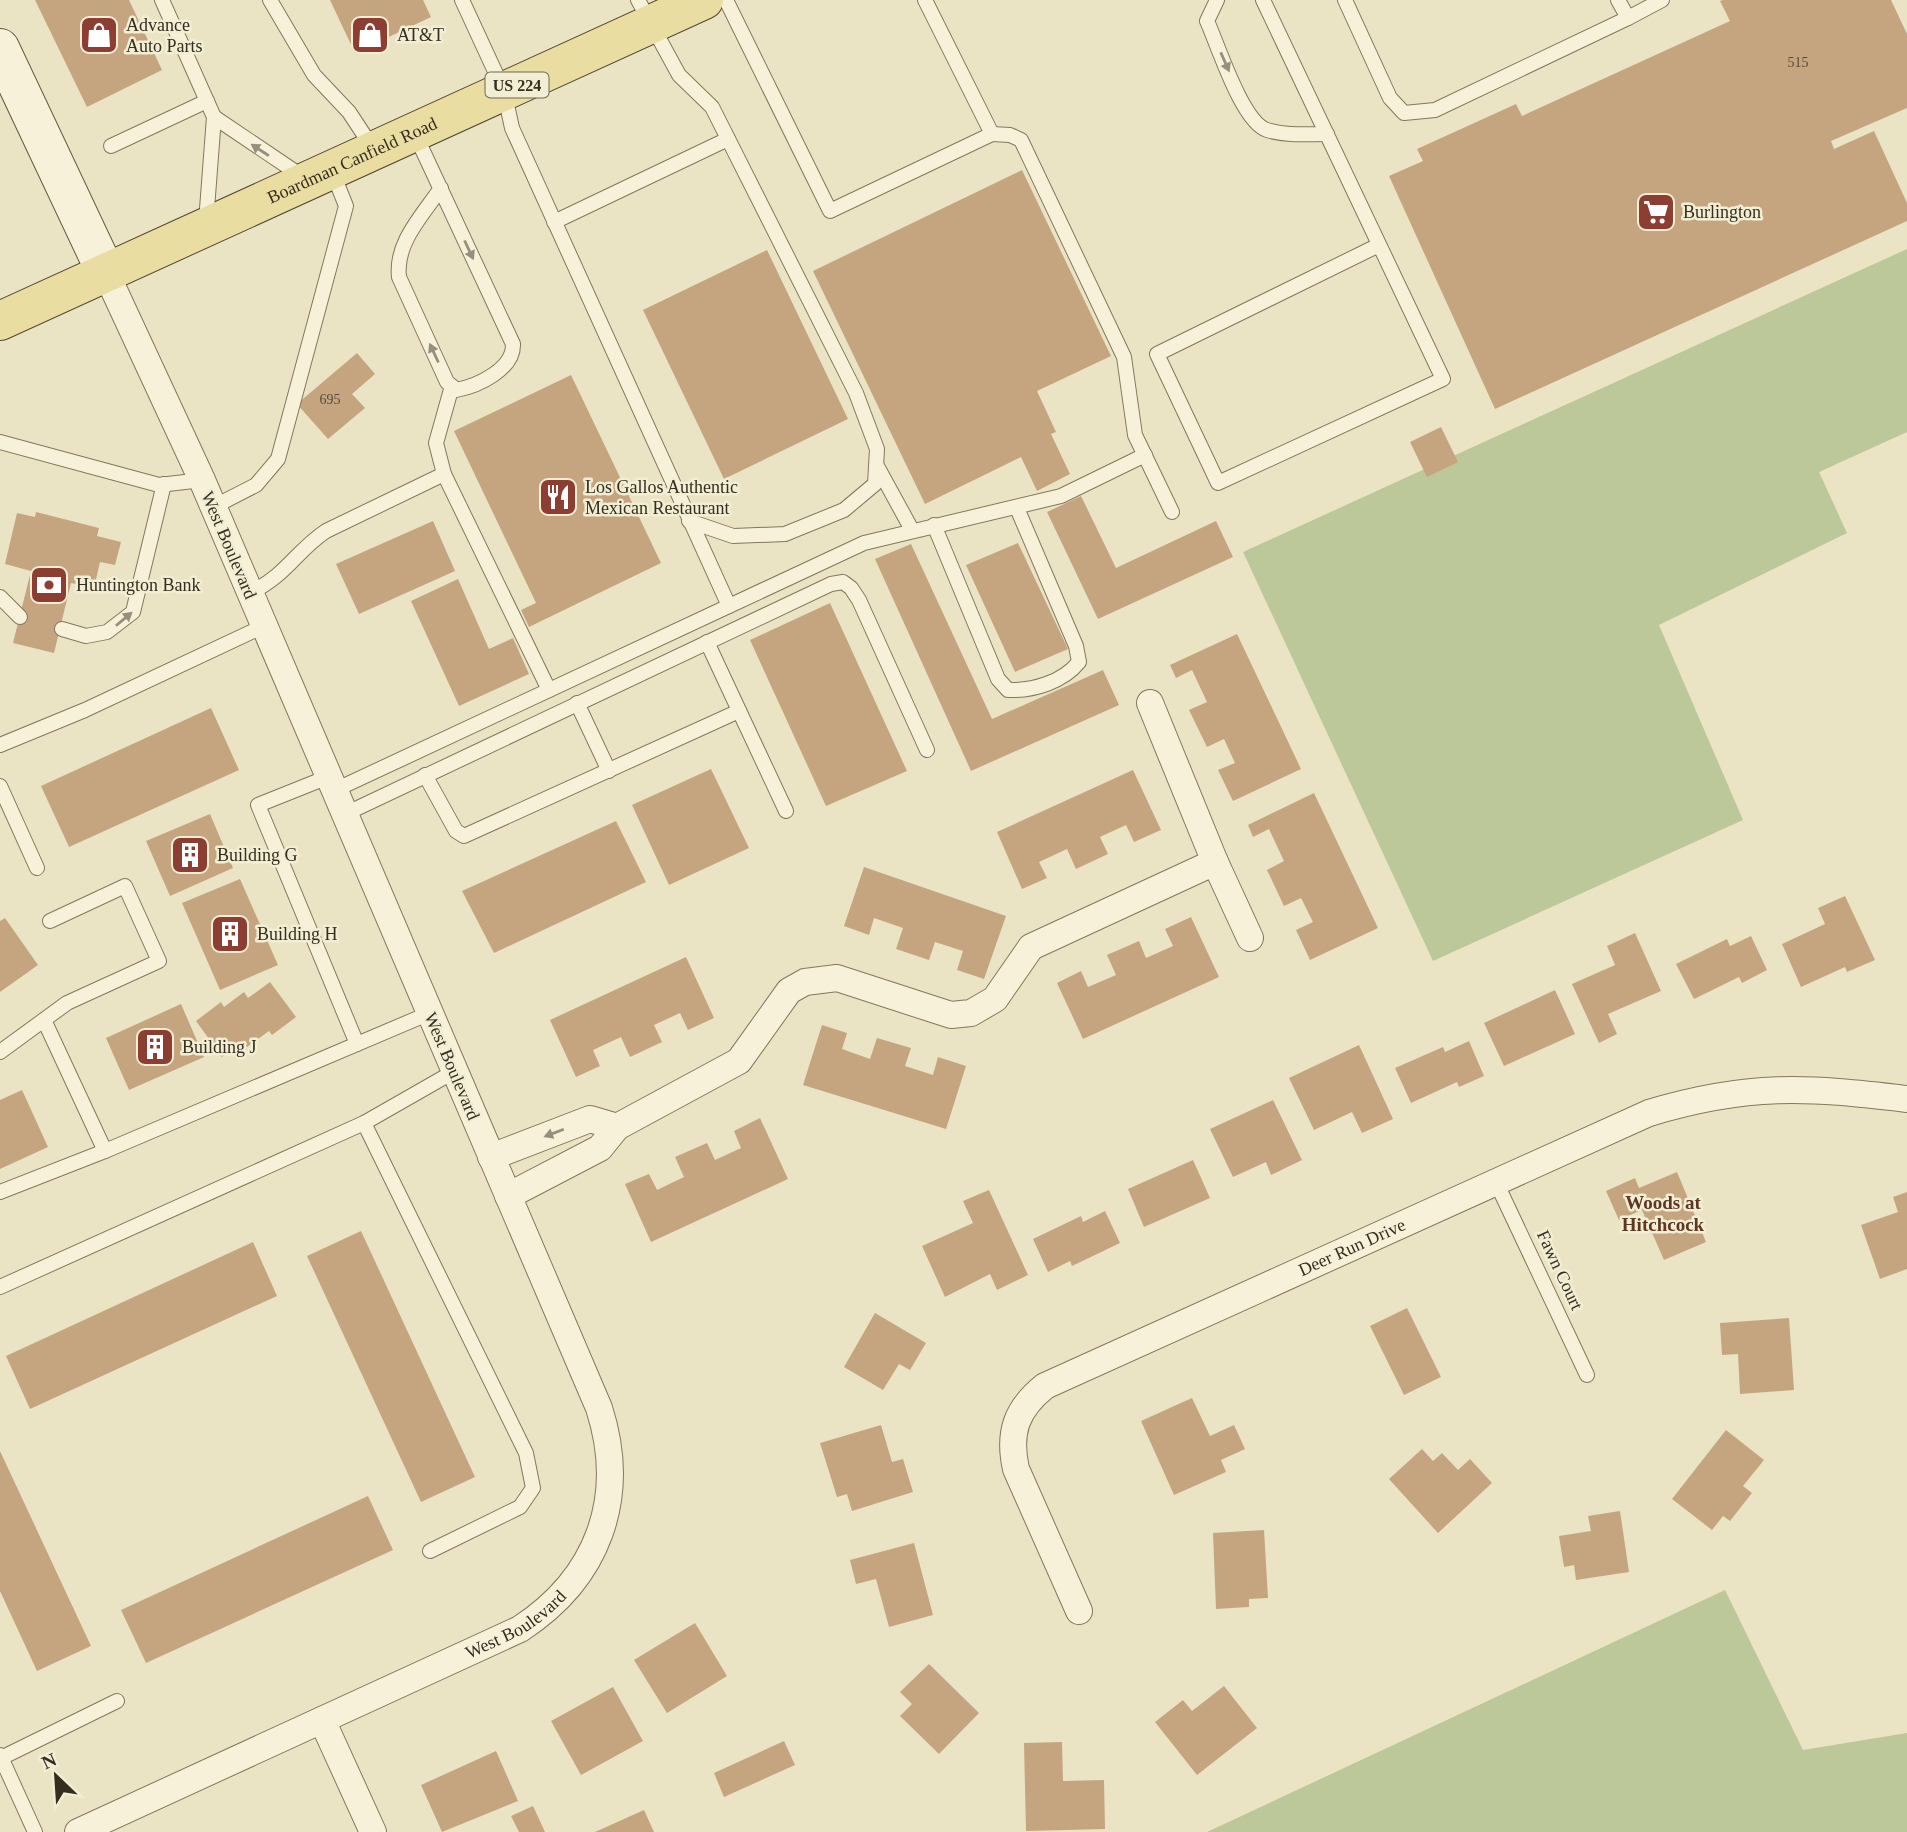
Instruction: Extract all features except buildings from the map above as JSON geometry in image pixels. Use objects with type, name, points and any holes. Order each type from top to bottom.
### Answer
[{"type":"main road","name":"Boardman Canfield Road","points":[[0,321],[504,91],[644,12],[704,0]]},
{"type":"street","name":"West Boulevard","points":[[0,48],[202,480],[455,1070],[605,1427],[611,1487],[601,1531],[572,1585],[540,1616],[520,1629],[78,1832]]},
{"type":"street","points":[[1150,703],[1215,862],[1250,938]]},
{"type":"street","points":[[508,1196],[600,1147],[617,1127],[739,1061],[789,991],[805,982],[836,978],[951,1015],[971,1013],[995,999],[1031,947],[1215,862]]},
{"type":"street","name":"Deer Run Drive","points":[[1079,1611],[1016,1469],[1012,1451],[1012,1430],[1018,1414],[1029,1398],[1045,1386],[1649,1113],[1692,1100],[1741,1091],[1781,1088],[1821,1089],[1907,1099]]},
{"type":"street","points":[[491,1157],[590,1119],[617,1127]]},
{"type":"street","points":[[322,1720],[373,1832]]},
{"type":"lane","points":[[162,0],[214,117],[206,227]]},
{"type":"lane","points":[[270,0],[314,75],[349,112],[374,151]]},
{"type":"lane","points":[[462,0],[504,91],[512,128],[729,606]]},
{"type":"lane","points":[[726,0],[831,211],[992,134],[1010,135],[1021,140],[1124,357],[1135,435],[1172,512]]},
{"type":"lane","points":[[925,0],[992,134]]},
{"type":"lane","points":[[1217,0],[1207,21],[1250,117],[1264,129],[1290,135],[1327,134]]},
{"type":"lane","points":[[1264,0],[1327,134],[1380,245],[1443,379],[1219,483],[1157,354],[1380,245]]},
{"type":"lane","points":[[1345,0],[1390,98],[1404,113],[1417,114],[1435,110],[1662,0]]},
{"type":"lane","points":[[1618,0],[1628,18]]},
{"type":"lane","points":[[644,12],[679,75],[712,107],[856,393],[877,449],[875,484],[844,510],[785,534],[733,536],[689,522]]},
{"type":"lane","points":[[111,146],[207,101]]},
{"type":"lane","points":[[213,507],[256,485],[278,459],[346,206],[319,175],[214,117]]},
{"type":"lane","points":[[414,133],[440,188],[513,344],[514,354],[508,362],[478,384],[457,390],[452,386],[399,277],[397,263],[401,246],[440,188]]},
{"type":"lane","points":[[554,222],[728,139]]},
{"type":"lane","points":[[452,386],[436,443],[444,474],[549,690]]},
{"type":"lane","points":[[0,442],[164,484],[202,480]]},
{"type":"lane","points":[[336,793],[864,543],[1061,496],[1144,455]]},
{"type":"lane","points":[[876,465],[912,530]]},
{"type":"lane","points":[[250,593],[273,582],[309,543],[326,531],[444,474]]},
{"type":"lane","points":[[62,629],[86,636],[107,632],[133,612],[164,484]]},
{"type":"lane","points":[[934,525],[998,679],[1008,690],[1024,690],[1070,674],[1079,662],[1076,646],[1017,508]]},
{"type":"lane","points":[[357,1044],[258,805],[425,775],[831,584],[842,582],[851,588],[859,600],[927,750]]},
{"type":"lane","points":[[0,597],[20,617]]},
{"type":"lane","points":[[0,746],[85,710],[264,626]]},
{"type":"lane","points":[[707,642],[786,811]]},
{"type":"lane","points":[[578,703],[609,771]]},
{"type":"lane","points":[[425,775],[456,831],[464,836],[739,711]]},
{"type":"lane","points":[[0,786],[37,868]]},
{"type":"lane","points":[[0,1052],[67,1003],[159,961],[125,886],[50,921]]},
{"type":"lane","points":[[0,1192],[105,1151],[430,1013]]},
{"type":"lane","points":[[44,1020],[105,1151]]},
{"type":"lane","points":[[0,1287],[365,1123],[455,1070]]},
{"type":"lane","points":[[365,1123],[526,1452],[533,1488],[520,1507],[430,1551]]},
{"type":"lane","name":"Fawn Court","points":[[1496,1182],[1587,1375]]},
{"type":"lane","points":[[34,1832],[1,1757],[117,1701]]},
{"type":"green space","points":[[1907,249],[1907,432],[1819,472],[1847,533],[1659,625],[1743,820],[1433,961],[1243,552]]},
{"type":"green space","points":[[1725,1590],[1803,1750],[1907,1733],[1907,1832],[1207,1832]]},
{"type":"place","name":"Advance Auto Parts","points":[[99,35]]},
{"type":"place","name":"AT&T","points":[[370,35]]},
{"type":"place","name":"Burlington","points":[[1656,212]]},
{"type":"place","name":"Los Gallos Authentic Mexican Restaurant","points":[[558,497]]},
{"type":"place","name":"Huntington Bank","points":[[49,585]]},
{"type":"place","name":"Building G","points":[[190,855]]},
{"type":"place","name":"Building H","points":[[230,934]]},
{"type":"place","name":"Building J","points":[[155,1047]]},
{"type":"district","name":"Woods at Hitchcock","points":[[1663,1213]]}]
